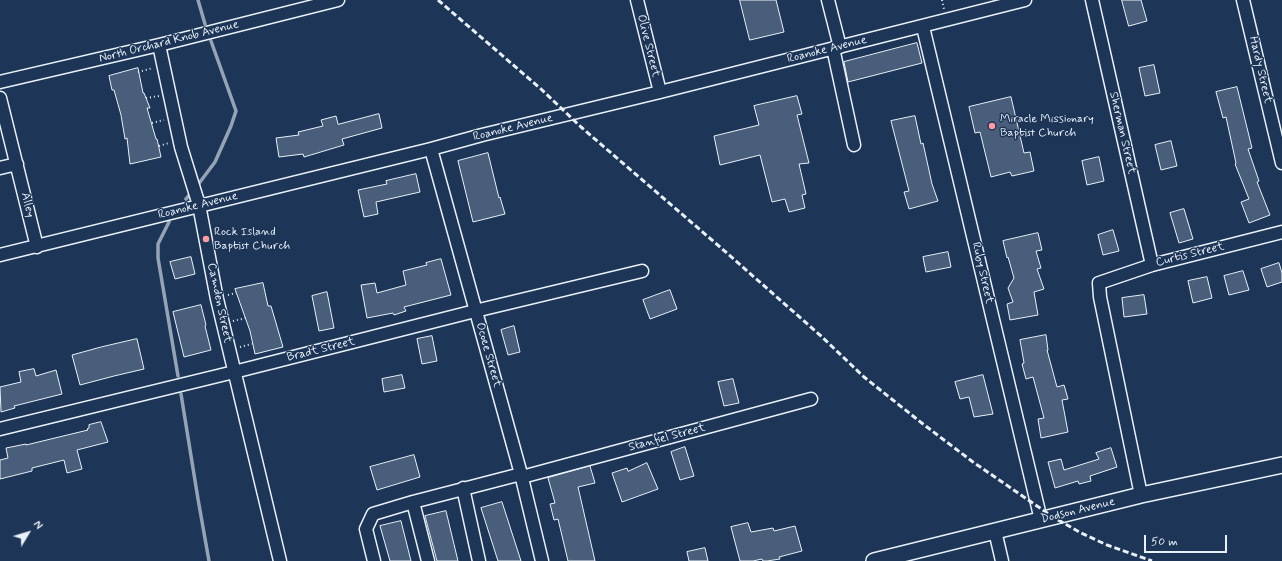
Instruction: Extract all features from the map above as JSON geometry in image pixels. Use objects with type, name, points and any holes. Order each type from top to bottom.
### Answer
[{"type":"main road","name":"Dodson Avenue","points":[[874,561],[1141,495],[1282,464]]},
{"type":"street","name":"North Orchard Knob Avenue","points":[[0,82],[158,45],[338,0]]},
{"type":"street","name":"Olive Street","points":[[637,0],[660,92]]},
{"type":"street","points":[[828,0],[854,145]]},
{"type":"street","name":"Roanoke Avenue","points":[[0,255],[199,205],[431,150],[482,135],[923,27],[1025,0]]},
{"type":"street","name":"Sherman Street","points":[[1092,0],[1152,265]]},
{"type":"street","name":"Hardy Street","points":[[1243,0],[1282,162]]},
{"type":"street","name":"Ruby Street","points":[[923,27],[1041,520]]},
{"type":"street","name":"Camden Street","points":[[158,45],[181,147],[199,205],[217,299],[280,561]]},
{"type":"street","name":"Alley","points":[[0,98],[36,247]]},
{"type":"street","name":"Ocoee Street","points":[[431,150],[522,475],[542,561]]},
{"type":"street","points":[[0,168],[17,164]]},
{"type":"street","name":"Curtis Street","points":[[1141,495],[1100,297],[1099,283],[1152,265],[1282,232]]},
{"type":"street","name":"Bradt Street","points":[[0,429],[642,271]]},
{"type":"street","name":"Stanfiel Street","points":[[374,561],[366,529],[373,514],[463,488],[522,475],[811,399]]},
{"type":"street","points":[[463,488],[479,561]]},
{"type":"street","points":[[413,502],[428,561]]},
{"type":"street","points":[[995,531],[1002,561]]},
{"type":"path","points":[[138,72],[163,64]]},
{"type":"building","points":[[740,0],[776,0],[784,32],[750,40]]},
{"type":"building","points":[[1122,0],[1141,0],[1147,21],[1129,26]]},
{"type":"building","points":[[917,43],[922,63],[848,82],[844,62]]},
{"type":"building","points":[[1154,65],[1160,93],[1145,96],[1139,68]]},
{"type":"building","points":[[138,68],[143,93],[150,108],[147,108],[161,157],[130,164],[127,138],[125,139],[121,115],[114,90],[112,90],[109,76]]},
{"type":"building","points":[[1237,87],[1252,148],[1248,149],[1259,181],[1257,182],[1270,215],[1249,223],[1241,202],[1249,199],[1235,164],[1226,117],[1223,118],[1216,92]]},
{"type":"building","points":[[797,96],[802,114],[797,115],[809,163],[799,164],[806,194],[802,195],[805,208],[789,212],[785,199],[772,202],[760,155],[720,165],[714,136],[759,125],[754,106]]},
{"type":"building","points":[[1011,97],[1024,153],[1030,152],[1034,171],[1012,176],[1010,172],[991,177],[980,132],[975,133],[969,107]]},
{"type":"building","points":[[379,114],[382,128],[342,139],[344,145],[304,157],[303,154],[279,157],[276,138],[299,135],[298,132],[323,126],[321,120],[336,116],[338,124]]},
{"type":"building","points":[[915,116],[921,144],[923,143],[932,184],[938,201],[909,209],[904,192],[909,191],[891,121]]},
{"type":"building","points":[[1171,141],[1177,166],[1161,170],[1155,145]]},
{"type":"building","points":[[488,153],[499,198],[500,197],[505,214],[473,222],[458,161]]},
{"type":"building","points":[[1099,157],[1104,181],[1087,185],[1082,161]]},
{"type":"building","points":[[416,174],[420,192],[376,202],[378,214],[364,217],[358,190],[387,184],[386,181]]},
{"type":"building","points":[[1184,209],[1193,239],[1179,243],[1170,213]]},
{"type":"building","points":[[1113,230],[1119,251],[1103,255],[1098,235]]},
{"type":"building","points":[[1038,233],[1042,250],[1036,251],[1041,268],[1037,269],[1044,289],[1034,292],[1038,315],[1010,320],[1007,304],[1013,302],[1008,288],[1014,278],[1003,241]]},
{"type":"building","points":[[948,252],[951,267],[926,272],[923,257]]},
{"type":"building","points":[[191,257],[195,274],[175,279],[170,262]]},
{"type":"building","points":[[441,259],[451,295],[404,307],[406,311],[394,315],[393,313],[367,318],[361,285],[375,283],[377,293],[406,285],[403,271],[427,265],[426,263]]},
{"type":"building","points":[[1279,263],[1282,273],[1282,282],[1267,287],[1261,269]]},
{"type":"building","points":[[1243,271],[1249,290],[1229,295],[1224,276]]},
{"type":"building","points":[[1207,277],[1212,298],[1193,303],[1188,281]]},
{"type":"building","points":[[263,283],[268,306],[271,306],[283,347],[255,354],[250,331],[235,289]]},
{"type":"building","points":[[670,290],[677,309],[650,319],[643,300]]},
{"type":"building","points":[[327,292],[334,328],[319,331],[312,296]]},
{"type":"building","points":[[1144,295],[1147,314],[1124,317],[1122,298]]},
{"type":"building","points":[[201,305],[211,350],[184,357],[173,312]]},
{"type":"building","points":[[514,326],[520,352],[508,355],[501,330]]},
{"type":"building","points":[[1046,335],[1047,350],[1057,387],[1064,385],[1068,399],[1062,400],[1068,432],[1041,438],[1038,419],[1044,418],[1033,377],[1026,379],[1022,364],[1024,363],[1020,340]]},
{"type":"building","points":[[432,336],[437,361],[422,364],[417,339]]},
{"type":"building","points":[[137,339],[144,369],[80,385],[72,355]]},
{"type":"building","points":[[34,369],[36,376],[56,370],[62,394],[14,406],[15,408],[1,412],[0,387],[21,382],[19,372]]},
{"type":"building","points":[[402,375],[405,388],[384,392],[382,379]]},
{"type":"building","points":[[983,375],[993,414],[974,417],[969,397],[960,399],[955,382]]},
{"type":"building","points":[[733,379],[739,403],[724,406],[718,382]]},
{"type":"building","points":[[101,422],[108,442],[77,450],[82,469],[67,473],[64,460],[32,468],[32,471],[0,479],[0,460],[8,458],[6,448],[26,445],[88,430],[89,425]]},
{"type":"building","points":[[685,447],[694,476],[680,480],[671,452]]},
{"type":"building","points":[[1111,448],[1117,467],[1090,476],[1091,481],[1079,484],[1078,481],[1055,488],[1048,462],[1061,459],[1064,470],[1099,459],[1096,453]]},
{"type":"building","points":[[414,455],[420,477],[377,490],[370,467]]},
{"type":"building","points":[[647,463],[658,489],[622,502],[612,473],[627,468],[628,471]]},
{"type":"building","points":[[590,466],[595,483],[578,487],[595,561],[568,561],[558,519],[554,520],[550,504],[555,503],[548,478]]},
{"type":"building","points":[[502,502],[521,561],[498,561],[481,508]]},
{"type":"building","points":[[446,511],[458,561],[437,561],[425,516]]},
{"type":"building","points":[[401,521],[411,561],[390,561],[380,526]]},
{"type":"building","points":[[748,523],[751,532],[773,528],[774,531],[795,526],[802,551],[779,557],[780,559],[767,561],[763,561],[762,559],[740,561],[731,527]]},
{"type":"building","points":[[705,548],[708,561],[689,561],[687,552]]},
{"type":"waterway","points":[[198,0],[205,24]]},
{"type":"waterway","points":[[197,186],[215,162],[236,111],[211,41]]},
{"type":"waterway","points":[[186,199],[192,192]]},
{"type":"waterway","points":[[169,222],[158,244],[158,258],[178,376]]},
{"type":"waterway","points":[[181,394],[209,561]]},
{"type":"railway","points":[[438,0],[821,336],[864,377],[923,424],[973,462],[1053,517],[1081,533],[1107,545],[1152,561]]},
{"type":"place","name":"Miracle Missionary Baptist Church","points":[[992,126]]},
{"type":"place","name":"Rock Island Baptist Church","points":[[206,239]]}]
